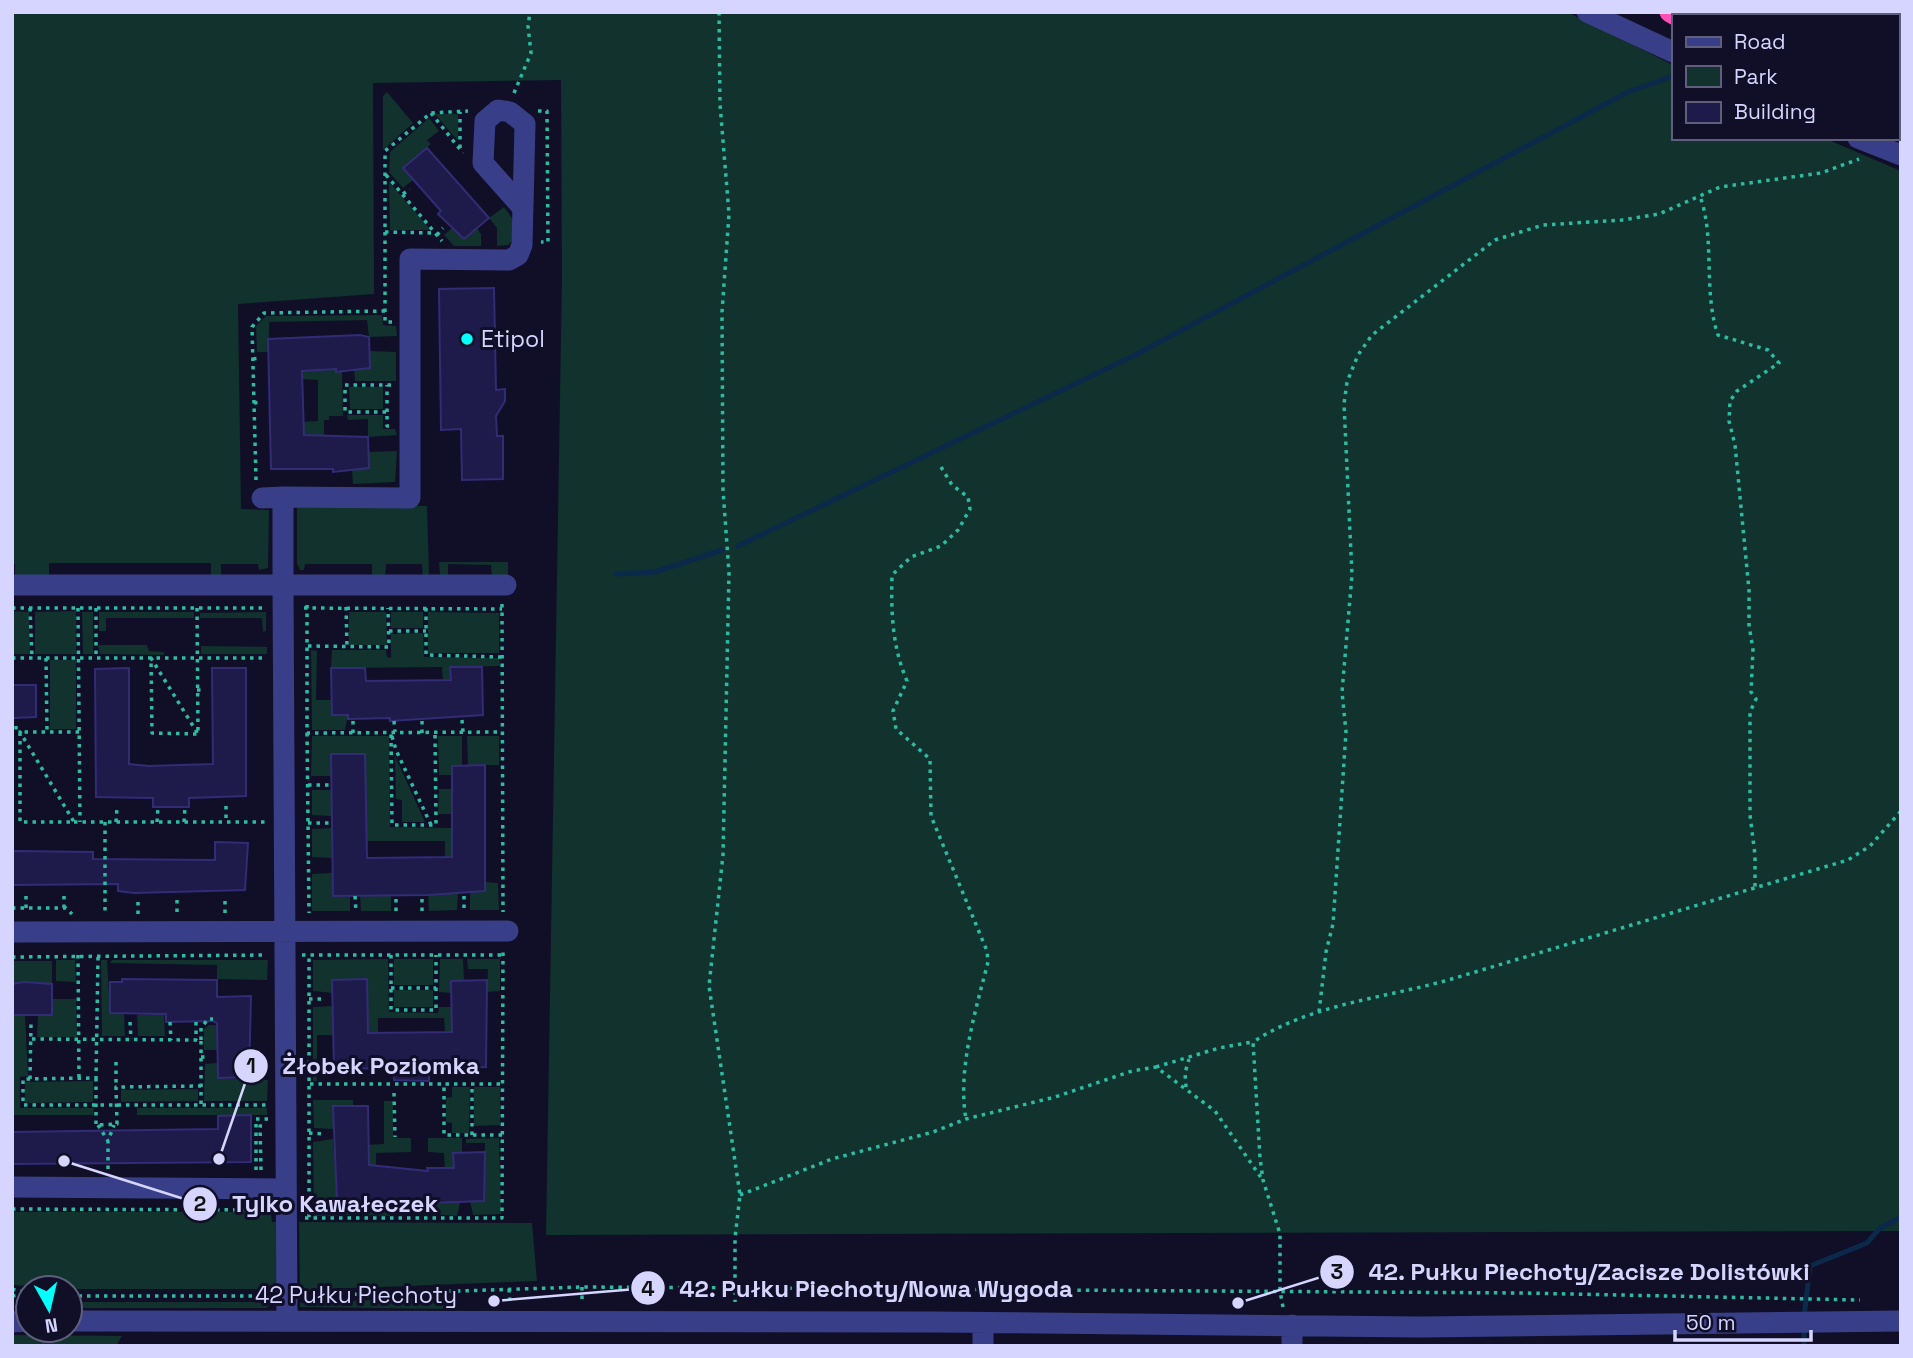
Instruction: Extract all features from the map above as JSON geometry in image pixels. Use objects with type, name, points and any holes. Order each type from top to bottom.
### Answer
[{"type":"street","points":[[1587,12],[1672,52]]},
{"type":"street","points":[[1867,142],[1901,155]]},
{"type":"street","points":[[259,492],[284,497],[410,498],[410,259],[509,260],[519,255],[523,208]]},
{"type":"street","points":[[284,497],[285,1189],[279,1214],[287,1321]]},
{"type":"street","points":[[12,585],[504,585]]},
{"type":"street","points":[[12,932],[506,931]]},
{"type":"street","points":[[12,1187],[285,1189]]},
{"type":"street","name":"42 Pułku Piechoty","points":[[84,1321],[983,1323],[1292,1335],[1551,1336],[1790,1320],[1901,1321]]},
{"type":"street","points":[[983,1323],[983,1346]]},
{"type":"path","points":[[511,97],[531,53],[528,26],[530,12]]},
{"type":"path","points":[[719,12],[720,104],[729,214],[722,312],[723,490],[729,573],[723,855],[709,986],[740,1195],[735,1238],[734,1322]]},
{"type":"path","points":[[399,323],[385,322],[385,151],[431,113],[471,111]]},
{"type":"path","points":[[522,242],[548,242],[547,111],[526,111]]},
{"type":"path","points":[[460,112],[460,148]]},
{"type":"path","points":[[431,113],[468,159]]},
{"type":"path","points":[[1319,1012],[1326,952],[1333,924],[1346,732],[1342,692],[1352,575],[1344,404],[1347,382],[1358,355],[1372,335],[1390,319],[1495,240],[1543,225],[1622,220],[1659,214],[1701,198],[1720,187],[1821,173],[1872,155],[1867,142]]},
{"type":"path","points":[[385,173],[449,249]]},
{"type":"path","points":[[403,194],[410,189]]},
{"type":"path","points":[[1701,198],[1707,216],[1708,269],[1718,335],[1768,350],[1779,363],[1737,391],[1730,401],[1754,650],[1751,692],[1756,699],[1750,712],[1750,790],[1755,888]]},
{"type":"path","points":[[385,232],[436,234],[443,228]]},
{"type":"path","points":[[259,492],[252,327],[264,313],[385,312]]},
{"type":"path","points":[[253,359],[260,358]]},
{"type":"path","points":[[348,378],[348,385],[345,385],[345,412],[387,412]]},
{"type":"path","points":[[348,385],[387,385],[387,426],[400,426]]},
{"type":"path","points":[[254,402],[261,402]]},
{"type":"path","points":[[941,467],[952,485],[968,497],[970,509],[958,530],[941,546],[911,557],[892,575],[891,617],[898,659],[907,681],[893,711],[896,729],[930,760],[932,816],[987,951],[988,962],[971,1030],[964,1096],[966,1119]]},
{"type":"path","points":[[306,585],[309,1218]]},
{"type":"path","points":[[12,1209],[279,1214],[309,1218],[502,1218],[503,955],[506,931],[502,732],[504,585]]},
{"type":"path","points":[[12,608],[502,609]]},
{"type":"path","points":[[30,608],[32,658]]},
{"type":"path","points":[[77,822],[80,731],[78,608]]},
{"type":"path","points":[[96,608],[96,658]]},
{"type":"path","points":[[197,608],[198,732]]},
{"type":"path","points":[[346,608],[347,647]]},
{"type":"path","points":[[307,646],[389,648],[388,608]]},
{"type":"path","points":[[426,608],[426,655],[502,657]]},
{"type":"path","points":[[388,631],[426,631]]},
{"type":"path","points":[[12,658],[270,658]]},
{"type":"path","points":[[46,658],[47,732]]},
{"type":"path","points":[[151,658],[152,733],[204,730]]},
{"type":"path","points":[[151,658],[198,732]]},
{"type":"path","points":[[79,690],[86,690]]},
{"type":"path","points":[[197,690],[204,690]]},
{"type":"path","points":[[353,720],[353,733]]},
{"type":"path","points":[[422,720],[422,733]]},
{"type":"path","points":[[462,720],[463,732]]},
{"type":"path","points":[[394,721],[392,825],[436,825],[436,822],[442,822]]},
{"type":"path","points":[[16,726],[16,732],[86,731]]},
{"type":"path","points":[[20,732],[20,822],[270,822],[270,833]]},
{"type":"path","points":[[20,732],[77,822]]},
{"type":"path","points":[[393,732],[430,825]]},
{"type":"path","points":[[307,733],[502,732]]},
{"type":"path","points":[[435,733],[436,822]]},
{"type":"path","points":[[435,783],[442,782]]},
{"type":"path","points":[[308,785],[329,785]]},
{"type":"path","points":[[226,806],[226,822]]},
{"type":"path","points":[[117,807],[117,822]]},
{"type":"path","points":[[157,822],[158,807]]},
{"type":"path","points":[[184,822],[185,807]]},
{"type":"path","points":[[740,1195],[832,1159],[875,1149],[966,1119],[1055,1097],[1132,1071],[1253,1042],[1276,1027],[1319,1012],[1451,979],[1848,860],[1870,846],[1901,811]]},
{"type":"path","points":[[105,822],[105,916]]},
{"type":"path","points":[[308,823],[331,822]]},
{"type":"path","points":[[64,893],[64,908]]},
{"type":"path","points":[[26,894],[26,908]]},
{"type":"path","points":[[355,895],[356,914]]},
{"type":"path","points":[[396,896],[396,914]]},
{"type":"path","points":[[422,896],[422,914]]},
{"type":"path","points":[[464,896],[464,914]]},
{"type":"path","points":[[225,899],[225,915]]},
{"type":"path","points":[[138,900],[138,916]]},
{"type":"path","points":[[177,900],[177,916]]},
{"type":"path","points":[[391,955],[391,1010],[436,1010],[436,955]]},
{"type":"path","points":[[12,957],[503,955]]},
{"type":"path","points":[[78,957],[79,1079]]},
{"type":"path","points":[[98,957],[99,1039],[96,1104],[98,1125],[108,1141]]},
{"type":"path","points":[[391,988],[436,988]]},
{"type":"path","points":[[309,999],[323,999]]},
{"type":"path","points":[[436,999],[442,1000]]},
{"type":"path","points":[[198,1040],[201,1028],[208,1019],[213,1019]]},
{"type":"path","points":[[130,1022],[131,1040]]},
{"type":"path","points":[[170,1022],[171,1040]]},
{"type":"path","points":[[196,1022],[201,1057],[201,1104]]},
{"type":"path","points":[[30,1079],[32,1023]]},
{"type":"path","points":[[32,1039],[198,1040]]},
{"type":"path","points":[[1253,1042],[1264,1180],[1280,1234],[1280,1291],[1292,1335]]},
{"type":"path","points":[[201,1057],[209,1058]]},
{"type":"path","points":[[1186,1087],[1185,1073],[1189,1059]]},
{"type":"path","points":[[108,1163],[108,1141],[114,1124],[117,1124],[116,1062]]},
{"type":"path","points":[[1156,1067],[1215,1111],[1264,1180]]},
{"type":"path","points":[[96,1078],[23,1079],[23,1105],[270,1105]]},
{"type":"path","points":[[468,1083],[471,1135]]},
{"type":"path","points":[[309,1084],[503,1084]]},
{"type":"path","points":[[444,1084],[444,1135],[502,1135]]},
{"type":"path","points":[[116,1087],[201,1086]]},
{"type":"path","points":[[394,1093],[395,1137]]},
{"type":"path","points":[[261,1119],[256,1119],[258,1170],[260,1126],[267,1126]]},
{"type":"path","points":[[98,1125],[114,1124]]},
{"type":"path","points":[[309,1133],[324,1134]]},
{"type":"path","points":[[356,1212],[356,1218]]},
{"type":"path","points":[[398,1212],[398,1218]]},
{"type":"path","points":[[424,1212],[424,1218]]},
{"type":"path","points":[[465,1218],[466,1212]]},
{"type":"path","points":[[296,1296],[582,1287],[734,1287],[1280,1291],[1819,1298],[1872,1301]]},
{"type":"path","points":[[582,1287],[582,1309]]},
{"type":"path","points":[[84,1296],[279,1296]]},
{"type":"green space","points":[[12,12],[1567,12],[1672,64],[1672,140],[1829,140],[1901,171],[1901,1231],[546,1235],[562,277],[561,80],[373,83],[374,294],[238,304],[241,509],[269,510],[268,568],[259,570],[258,564],[221,564],[221,577],[211,577],[211,563],[49,563],[49,577],[15,577],[15,564],[12,563]]},
{"type":"green space","points":[[387,92],[413,123],[383,150],[383,96]]},
{"type":"green space","points":[[435,114],[458,114],[458,141]]},
{"type":"green space","points":[[429,118],[439,131],[427,140],[431,144],[403,168],[413,180],[403,188],[389,172],[390,152]]},
{"type":"green space","points":[[389,182],[431,230],[390,230]]},
{"type":"green space","points":[[504,207],[512,218],[512,241],[508,245],[497,246],[497,228],[489,218]]},
{"type":"green space","points":[[453,227],[465,239],[477,228],[481,234],[481,246],[454,246],[444,235]]},
{"type":"green space","points":[[382,315],[383,325],[396,326],[397,336],[369,337],[367,320],[269,322],[269,352],[257,352],[256,326],[266,316]]},
{"type":"green space","points":[[370,351],[396,352],[396,381],[355,381],[354,369],[370,368]]},
{"type":"green space","points":[[336,369],[336,372],[342,372],[343,416],[329,416],[329,420],[324,420],[324,438],[302,436],[301,422],[318,421],[318,380],[299,379],[299,371]]},
{"type":"green space","points":[[349,387],[383,387],[383,409],[350,409]]},
{"type":"green space","points":[[347,415],[383,415],[383,429],[395,429],[397,435],[368,437],[368,419],[348,420]]},
{"type":"green space","points":[[397,451],[395,482],[353,484],[352,469],[369,468],[368,452]]},
{"type":"green space","points":[[427,506],[429,574],[423,578],[422,564],[386,564],[385,577],[372,577],[372,564],[305,564],[304,570],[300,570],[297,564],[297,507]]},
{"type":"green space","points":[[439,562],[508,562],[508,578],[492,578],[491,565],[448,564],[448,578],[440,575]]},
{"type":"green space","points":[[13,611],[29,612],[30,654],[14,654]]},
{"type":"green space","points":[[76,611],[76,654],[35,654],[35,612]]},
{"type":"green space","points":[[82,612],[93,612],[93,654],[83,654]]},
{"type":"green space","points":[[99,612],[194,612],[194,618],[106,618],[106,631],[99,631]]},
{"type":"green space","points":[[266,612],[266,631],[263,632],[262,618],[200,618],[200,613]]},
{"type":"green space","points":[[349,612],[386,612],[387,645],[349,645]]},
{"type":"green space","points":[[391,612],[423,612],[423,628],[391,628]]},
{"type":"green space","points":[[428,612],[499,613],[499,653],[428,653]]},
{"type":"green space","points":[[423,633],[424,657],[499,658],[500,666],[451,667],[451,680],[443,680],[442,667],[331,668],[332,650],[386,650],[387,657],[391,658],[391,634]]},
{"type":"green space","points":[[98,645],[147,645],[149,651],[164,652],[164,655],[100,654]]},
{"type":"green space","points":[[201,646],[267,647],[267,654],[201,654]]},
{"type":"green space","points":[[311,650],[317,651],[316,700],[331,700],[332,715],[348,715],[345,730],[312,730]]},
{"type":"green space","points":[[50,660],[76,660],[76,729],[50,729]]},
{"type":"green space","points":[[312,736],[389,736],[390,827],[452,828],[452,857],[445,857],[445,841],[366,841],[364,754],[331,754],[331,776],[311,776]]},
{"type":"green space","points":[[438,736],[462,736],[462,766],[452,766],[452,775],[439,775]]},
{"type":"green space","points":[[467,736],[499,736],[499,765],[468,765]]},
{"type":"green space","points":[[395,756],[425,822],[402,822],[402,800],[396,799]]},
{"type":"green space","points":[[439,789],[451,789],[452,814],[438,814]]},
{"type":"green space","points":[[312,790],[331,790],[331,816],[312,815]]},
{"type":"green space","points":[[331,828],[332,858],[312,857],[312,829]]},
{"type":"green space","points":[[332,873],[333,892],[350,891],[350,911],[312,911],[312,874]]},
{"type":"green space","points":[[485,882],[498,883],[499,910],[470,910],[470,891],[485,891]]},
{"type":"green space","points":[[458,893],[457,910],[429,911],[428,894]]},
{"type":"green space","points":[[360,894],[391,894],[391,911],[361,911]]},
{"type":"green space","points":[[388,959],[389,1012],[438,1013],[439,1007],[451,1007],[452,1032],[445,1032],[444,1018],[378,1018],[378,1033],[368,1033],[367,980],[333,980],[333,993],[313,991],[313,960]]},
{"type":"green space","points":[[394,959],[433,959],[433,985],[394,985]]},
{"type":"green space","points":[[440,959],[463,959],[464,981],[451,993],[439,992]]},
{"type":"green space","points":[[467,959],[500,959],[500,991],[487,992],[488,969],[468,969]]},
{"type":"green space","points":[[56,960],[75,960],[76,982],[56,981]]},
{"type":"green space","points":[[101,960],[107,960],[110,1013],[124,1013],[125,1036],[102,1036]]},
{"type":"green space","points":[[112,960],[268,960],[267,980],[217,979],[217,965],[110,963]]},
{"type":"green space","points":[[12,961],[52,961],[52,984],[12,984]]},
{"type":"green space","points":[[394,990],[433,990],[433,1007],[394,1007]]},
{"type":"green space","points":[[52,999],[76,999],[77,1037],[37,1037],[38,1015]]},
{"type":"green space","points":[[332,1006],[333,1035],[317,1035],[317,1081],[313,1081],[313,1007]]},
{"type":"green space","points":[[12,1013],[25,1015],[28,1076],[20,1077],[20,1108],[94,1108],[93,1115],[12,1115]]},
{"type":"green space","points":[[164,1014],[165,1036],[138,1036],[137,1015]]},
{"type":"green space","points":[[209,1025],[217,1025],[217,1050],[204,1050],[204,1029]]},
{"type":"green space","points":[[217,1063],[218,1078],[268,1080],[267,1101],[204,1101],[205,1064]]},
{"type":"green space","points":[[93,1081],[93,1102],[25,1103],[25,1082]]},
{"type":"green space","points":[[452,1087],[470,1087],[469,1133],[452,1133],[452,1123],[446,1122],[446,1098],[452,1097]]},
{"type":"green space","points":[[474,1087],[500,1087],[500,1125],[474,1126]]},
{"type":"green space","points":[[198,1089],[198,1101],[121,1102],[121,1090]]},
{"type":"green space","points":[[313,1100],[353,1100],[353,1106],[333,1106],[333,1129],[314,1128]]},
{"type":"green space","points":[[384,1101],[393,1101],[393,1138],[411,1138],[411,1152],[376,1153],[376,1172],[368,1172],[366,1145],[384,1144]]},
{"type":"green space","points":[[137,1108],[267,1108],[267,1115],[137,1115]]},
{"type":"green space","points":[[428,1138],[462,1138],[462,1153],[454,1153],[454,1169],[445,1172],[444,1153],[428,1152]]},
{"type":"green space","points":[[499,1138],[501,1214],[473,1215],[470,1201],[483,1201],[485,1143],[466,1143],[466,1139]]},
{"type":"green space","points":[[333,1139],[337,1201],[351,1202],[349,1215],[314,1216],[313,1142]]},
{"type":"green space","points":[[361,1203],[393,1203],[390,1216],[362,1215]]},
{"type":"green space","points":[[429,1203],[460,1203],[457,1216],[431,1214]]},
{"type":"green space","points":[[12,1212],[271,1212],[272,1222],[279,1222],[279,1289],[84,1289],[84,1274],[14,1274],[12,1285]]},
{"type":"green space","points":[[299,1222],[532,1223],[537,1281],[300,1290]]},
{"type":"green space","points":[[449,1297],[450,1309],[300,1307],[300,1303]]},
{"type":"green space","points":[[84,1302],[276,1302],[266,1308],[84,1308]]},
{"type":"green space","points":[[12,1335],[14,1344],[84,1344],[84,1336],[122,1336],[116,1346],[12,1346]]},
{"type":"building","points":[[427,148],[489,218],[464,239],[438,214],[441,211],[403,168]]},
{"type":"building","name":"Etipol","points":[[494,288],[496,390],[505,389],[505,401],[496,416],[497,436],[503,436],[503,479],[462,480],[461,429],[441,430],[439,289]]},
{"type":"building","points":[[360,335],[369,337],[370,368],[336,372],[336,369],[302,371],[304,435],[368,437],[369,468],[333,472],[333,469],[271,469],[268,339]]},
{"type":"building","points":[[450,667],[482,667],[483,715],[390,721],[390,718],[348,719],[348,715],[332,715],[331,668],[365,668],[366,681],[451,680]]},
{"type":"building","points":[[129,668],[129,764],[149,766],[213,764],[212,668],[246,668],[246,796],[189,798],[189,807],[153,807],[153,798],[96,797],[95,669]]},
{"type":"building","points":[[12,685],[36,685],[36,717],[12,718]]},
{"type":"building","points":[[331,754],[365,754],[367,858],[452,857],[452,766],[485,765],[485,891],[428,895],[333,896]]},
{"type":"building","points":[[215,842],[248,843],[245,890],[134,893],[118,891],[118,884],[12,885],[12,852],[15,851],[93,852],[93,859],[215,860]]},
{"type":"building","points":[[122,979],[217,980],[217,997],[251,996],[249,1077],[218,1078],[217,1023],[213,1021],[166,1022],[166,1014],[110,1013],[110,982],[122,982]]},
{"type":"building","points":[[367,979],[368,1033],[452,1032],[451,981],[487,980],[486,1067],[429,1069],[429,1081],[394,1080],[394,1069],[334,1068],[332,980]]},
{"type":"building","points":[[12,984],[52,984],[52,1015],[12,1015]]},
{"type":"building","points":[[333,1106],[368,1106],[369,1165],[428,1171],[427,1168],[454,1168],[453,1153],[485,1152],[484,1201],[429,1203],[429,1212],[394,1210],[394,1203],[337,1202]]},
{"type":"building","points":[[251,1115],[251,1162],[12,1164],[12,1132],[218,1129],[218,1116]]},
{"type":"waterway","points":[[738,546],[1137,354],[1628,92],[1672,76]]},
{"type":"waterway","points":[[616,574],[655,572],[722,550]]},
{"type":"waterway","points":[[1804,1318],[1810,1266],[1867,1243],[1879,1229],[1901,1217]]},
{"type":"waterway","points":[[1804,1328],[1804,1346]]},
{"type":"place","name":"Etipol","points":[[467,339]]},
{"type":"place","name":"Żłobek Poziomka","points":[[219,1159]]},
{"type":"place","name":"Tylko Kawałeczek","points":[[64,1161]]},
{"type":"place","name":"42. Pułku Piechoty/Nowa Wygoda","points":[[494,1301]]},
{"type":"place","name":"42. Pułku Piechoty/Zacisze Dolistówki","points":[[1238,1303]]}]
